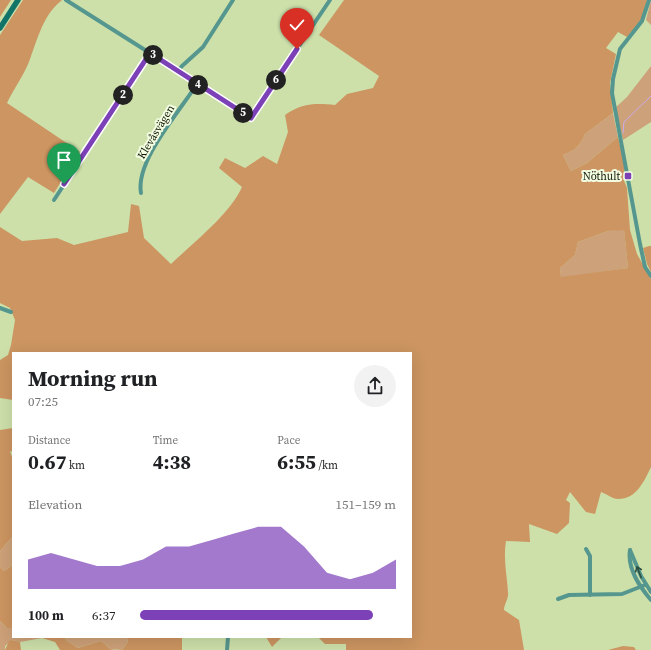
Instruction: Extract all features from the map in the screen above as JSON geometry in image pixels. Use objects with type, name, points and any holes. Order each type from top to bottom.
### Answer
[{"type":"main road","points":[[0,28],[18,0]]},
{"type":"street","points":[[66,0],[251,118],[330,0]]},
{"type":"street","points":[[178,71],[203,48],[233,0]]},
{"type":"street","points":[[649,0],[642,21],[620,48],[613,79],[614,108],[645,267],[651,276]]},
{"type":"street","points":[[54,200],[150,53]]},
{"type":"street","name":"Klevåsvägen","points":[[141,194],[140,184],[150,156],[197,84]]},
{"type":"street","points":[[0,308],[11,312]]},
{"type":"street","points":[[586,549],[590,556],[590,595]]},
{"type":"street","points":[[651,592],[646,585],[630,550],[630,562],[641,587],[651,600]]},
{"type":"street","points":[[558,599],[569,595],[622,594],[646,585]]},
{"type":"street","points":[[227,650],[228,638]]},
{"type":"shaded area","points":[[0,0],[11,0],[0,17]]},
{"type":"shaded area","points":[[23,0],[62,0],[55,6],[46,20],[28,65],[7,103],[80,152],[54,193],[28,177],[0,214],[0,35]]},
{"type":"shaded area","points":[[344,0],[647,0],[641,20],[627,37],[618,32],[606,48],[616,54],[610,83],[613,113],[585,134],[582,141],[574,150],[563,155],[571,171],[587,163],[618,137],[625,166],[623,178],[627,188],[630,230],[637,254],[651,279],[651,467],[639,488],[630,496],[616,499],[601,492],[595,514],[586,512],[570,492],[566,500],[570,503],[569,523],[557,534],[529,524],[530,542],[506,541],[505,561],[508,595],[504,610],[519,620],[524,650],[346,650],[346,644],[325,644],[319,638],[412,638],[412,352],[12,352],[12,400],[0,398],[0,360],[8,355],[15,320],[10,308],[0,303],[0,227],[22,241],[57,238],[74,245],[128,232],[131,204],[139,206],[144,238],[171,264],[220,218],[242,187],[219,168],[225,158],[245,168],[263,156],[277,164],[288,132],[285,115],[303,106],[321,104],[335,105],[347,94],[373,88],[379,76],[319,35]],"holes":[[[624,230],[628,268],[561,277],[560,268],[575,255],[578,242],[608,231]]]},
{"type":"shaded area","points":[[651,0],[651,25],[646,20]]},
{"type":"shaded area","points":[[651,66],[651,122],[623,140],[615,108],[627,97]]},
{"type":"shaded area","points":[[613,113],[618,137],[587,163],[571,171],[563,155],[574,150],[582,141],[585,134]]},
{"type":"shaded area","points":[[624,229],[628,268],[561,278],[560,268],[575,255],[578,242],[608,231]]},
{"type":"shaded area","points":[[651,246],[651,272],[647,264],[643,248]]},
{"type":"shaded area","points":[[12,428],[12,452],[10,451],[12,457],[12,537],[0,551],[0,430]]},
{"type":"shaded area","points":[[12,537],[12,566],[4,571],[0,567],[0,551]]},
{"type":"shaded area","points":[[12,566],[12,628],[7,628],[0,621],[0,567],[4,571]]},
{"type":"shaded area","points":[[0,621],[7,628],[12,628],[12,638],[42,638],[20,642],[12,640],[5,646],[5,650],[0,650]]},
{"type":"shaded area","points":[[42,638],[65,638],[78,648],[101,641],[110,649],[115,650],[60,650],[55,642]]},
{"type":"shaded area","points":[[65,638],[127,638],[128,642],[122,650],[110,649],[101,641],[78,648]]},
{"type":"shaded area","points":[[127,638],[182,638],[182,650],[122,650],[128,642]]},
{"type":"shaded area","points":[[267,638],[281,638],[272,647]]},
{"type":"shaded area","points":[[12,640],[20,642],[21,650],[5,650],[9,641]]},
{"type":"shaded area","points":[[623,646],[634,647],[636,650],[608,650]]},
{"type":"waterway","points":[[623,133],[624,122],[651,96]]},
{"type":"place","name":"Nöthult","points":[[628,176]]},
{"type":"route","points":[[64,184],[150,53],[251,118],[297,49]]}]
